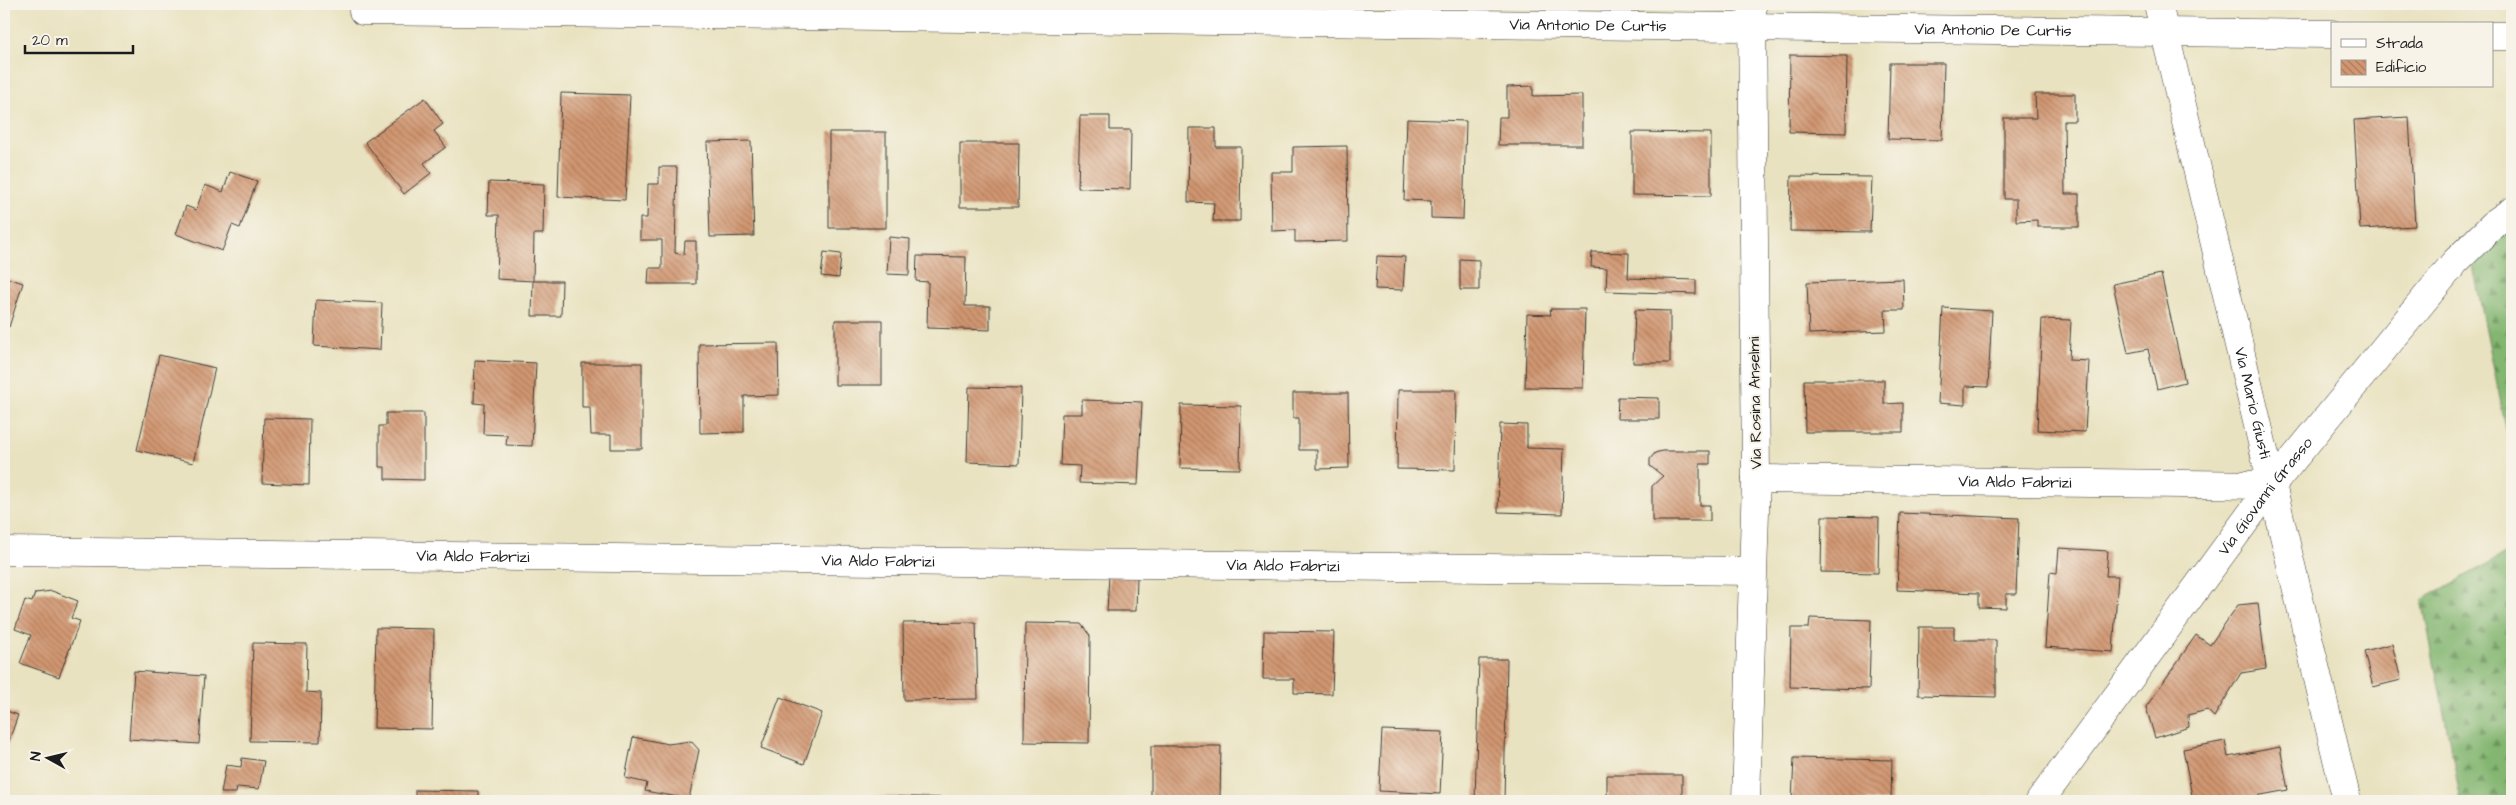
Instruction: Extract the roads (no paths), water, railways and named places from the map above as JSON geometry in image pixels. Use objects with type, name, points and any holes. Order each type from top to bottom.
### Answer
[{"type":"street","name":"Via Mario Giusti","points":[[2158,4],[2347,801]]},
{"type":"street","name":"Via Antonio De Curtis","points":[[363,11],[671,10],[1752,15],[2164,32],[2331,34]]},
{"type":"street","name":"Via Rosina Anselmi","points":[[1746,801],[1756,479],[1752,15]]},
{"type":"street","points":[[2494,36],[2512,36]]},
{"type":"street","name":"Via Giovanni Grasso","points":[[2040,801],[2272,485],[2455,262],[2496,222],[2512,212]]},
{"type":"street","name":"Via Aldo Fabrizi","points":[[1756,479],[2272,485]]},
{"type":"street","name":"Via Aldo Fabrizi","points":[[4,551],[1752,571]]}]
